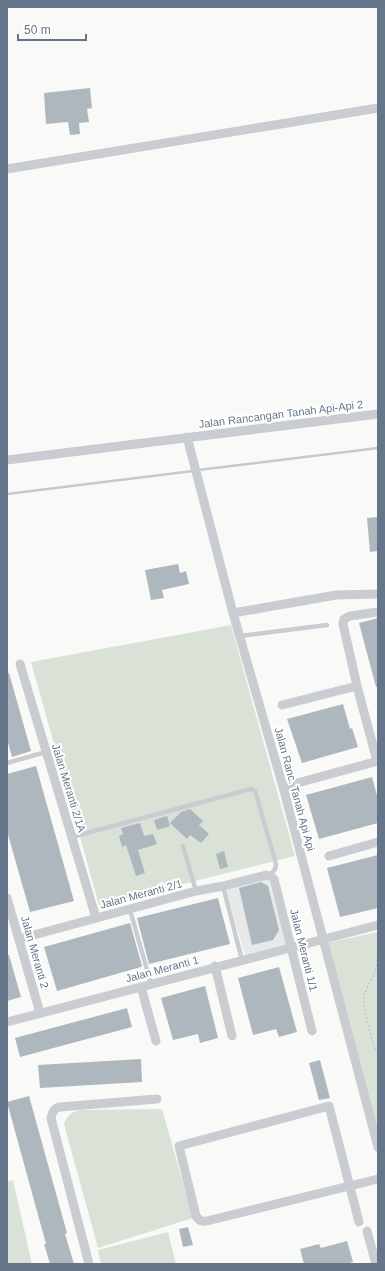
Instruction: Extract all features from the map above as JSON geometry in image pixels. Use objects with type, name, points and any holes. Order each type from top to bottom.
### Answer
[{"type":"street","points":[[7,169],[378,108]]},
{"type":"street","name":"Jalan Rancangan Tanah Api-Api 2","points":[[7,460],[378,414]]},
{"type":"street","name":"Jalan Ranc. Tanah Api Api","points":[[187,437],[233,613],[283,787],[377,1141]]},
{"type":"street","points":[[233,613],[336,595],[378,594]]},
{"type":"street","points":[[283,787],[378,761],[357,686],[343,622],[344,619],[350,616],[378,612]]},
{"type":"street","name":"Jalan Meranti 2/1A","points":[[20,664],[96,918]]},
{"type":"street","points":[[282,705],[357,686]]},
{"type":"street","points":[[328,856],[378,842]]},
{"type":"street","name":"Jalan Meranti 2/1","points":[[19,939],[196,891],[266,875],[270,876]]},
{"type":"street","name":"Jalan Meranti 1/1","points":[[270,876],[274,879],[312,1031]]},
{"type":"street","name":"Jalan Meranti 2","points":[[7,898],[40,1013]]},
{"type":"street","name":"Jalan Meranti 1","points":[[7,1022],[215,966],[378,925]]},
{"type":"street","points":[[215,966],[232,1036]]},
{"type":"street","points":[[141,987],[156,1041]]},
{"type":"street","points":[[89,1264],[51,1114],[56,1108],[60,1107],[157,1099]]},
{"type":"street","points":[[359,1222],[349,1186],[329,1106],[179,1146],[196,1216],[198,1220],[202,1222],[349,1186],[378,1179]]},
{"type":"street","points":[[367,1231],[376,1264]]},
{"type":"lane","points":[[240,636],[327,624]]},
{"type":"lane","points":[[7,763],[46,752]]},
{"type":"lane","points":[[71,837],[251,789],[255,791],[256,794],[276,864],[275,870],[270,876]]},
{"type":"lane","points":[[183,846],[196,891]]},
{"type":"lane","points":[[223,886],[242,960]]},
{"type":"lane","points":[[130,910],[151,984]]},
{"type":"path","points":[[378,952],[376,969],[364,995],[365,1010],[378,1054]]},
{"type":"shaded area","points":[[231,625],[295,856],[99,905],[31,662]]},
{"type":"shaded area","points":[[268,877],[287,944],[245,955],[226,889]]},
{"type":"shaded area","points":[[378,932],[378,1132],[327,943]]},
{"type":"shaded area","points":[[162,1109],[193,1218],[98,1248],[64,1124],[65,1121],[70,1114],[81,1110]]},
{"type":"shaded area","points":[[13,1180],[32,1264],[7,1264],[7,1182]]},
{"type":"shaded area","points":[[168,1232],[176,1264],[101,1264],[98,1250]]},
{"type":"building","points":[[90,88],[92,108],[87,109],[89,122],[79,123],[80,134],[70,135],[68,122],[46,124],[44,93]]},
{"type":"building","points":[[378,517],[378,551],[370,552],[367,518]]},
{"type":"building","points":[[178,564],[180,573],[186,571],[189,584],[162,590],[164,598],[151,600],[145,570]]},
{"type":"building","points":[[378,618],[378,687],[376,687],[359,623]]},
{"type":"building","points":[[9,673],[31,751],[12,757],[7,739],[7,674]]},
{"type":"building","points":[[343,704],[350,729],[352,728],[358,747],[302,763],[287,719]]},
{"type":"building","points":[[36,766],[74,901],[30,912],[7,831],[7,774]]},
{"type":"building","points":[[372,777],[378,799],[378,823],[319,839],[306,795]]},
{"type":"building","points":[[190,809],[203,821],[199,825],[209,834],[201,843],[190,835],[187,839],[170,823],[181,812]]},
{"type":"building","points":[[167,816],[170,826],[157,830],[154,820]]},
{"type":"building","points":[[140,823],[144,836],[153,834],[157,844],[138,850],[145,873],[136,876],[126,845],[122,847],[119,836],[123,834],[121,828]]},
{"type":"building","points":[[224,851],[228,867],[220,869],[216,854]]},
{"type":"building","points":[[378,855],[378,908],[340,917],[327,868]]},
{"type":"building","points":[[261,882],[268,886],[279,930],[273,940],[252,945],[239,888]]},
{"type":"building","points":[[218,898],[230,944],[149,964],[137,918]]},
{"type":"building","points":[[130,923],[142,966],[141,967],[57,991],[44,947]]},
{"type":"building","points":[[7,955],[9,955],[21,997],[7,1001]]},
{"type":"building","points":[[279,967],[297,1032],[279,1037],[276,1029],[253,1035],[238,978]]},
{"type":"building","points":[[205,986],[218,1038],[200,1043],[198,1034],[173,1040],[161,998]]},
{"type":"building","points":[[127,1008],[132,1027],[20,1057],[15,1038]]},
{"type":"building","points":[[141,1059],[142,1082],[40,1088],[38,1065]]},
{"type":"building","points":[[320,1060],[330,1098],[319,1100],[309,1063]]},
{"type":"building","points":[[29,1096],[67,1233],[65,1234],[74,1264],[50,1264],[44,1244],[46,1244],[7,1102]]},
{"type":"building","points":[[188,1227],[193,1245],[183,1247],[179,1229]]},
{"type":"building","points":[[347,1241],[353,1262],[345,1264],[304,1264],[300,1249],[319,1244],[321,1248]]},
{"type":"waterway","points":[[198,470],[378,448]]},
{"type":"waterway","points":[[7,494],[193,471]]}]
